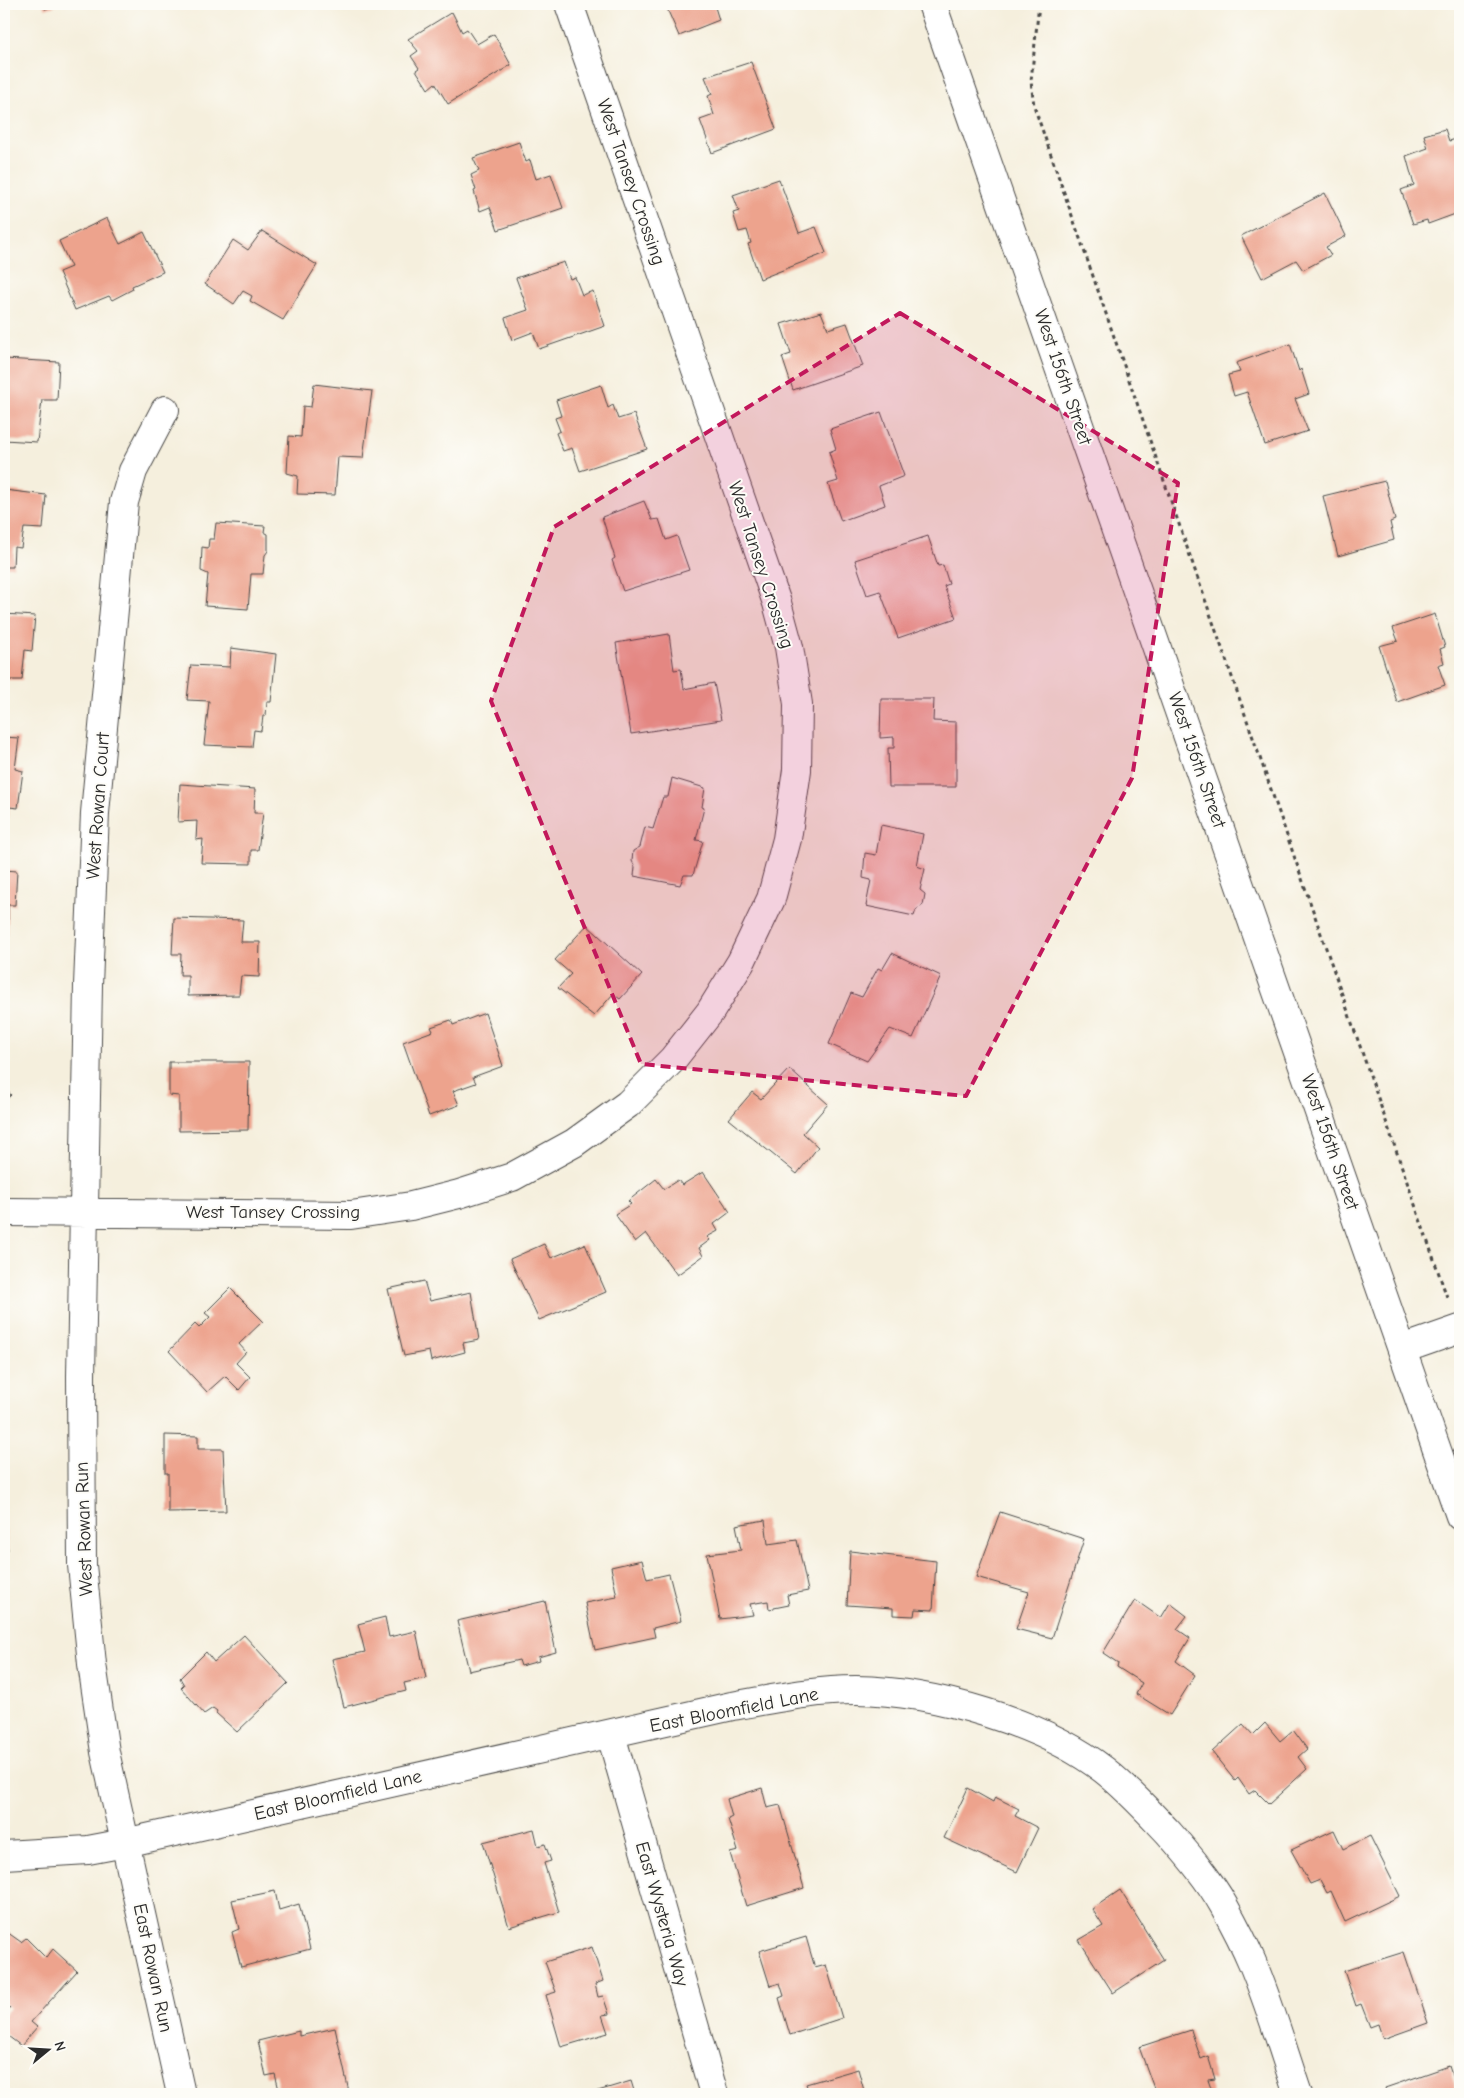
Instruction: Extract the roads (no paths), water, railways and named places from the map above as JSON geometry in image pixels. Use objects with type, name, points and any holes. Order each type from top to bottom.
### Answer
[{"type":"street","name":"West Tansey Crossing","points":[[4,1212],[351,1215],[411,1206],[460,1194],[512,1177],[574,1143],[628,1104],[673,1059],[710,1012],[741,962],[771,899],[787,839],[797,770],[798,704],[789,647],[777,603],[570,4]]},
{"type":"street","name":"West 156th Street","points":[[932,4],[1460,1516]]},
{"type":"street","name":"West Rowan Court","points":[[85,1212],[88,985],[95,813],[124,502],[133,471],[165,410]]},
{"type":"street","name":"West Rowan Run","points":[[85,1212],[81,1376],[82,1565],[92,1664],[105,1752],[125,1843]]},
{"type":"street","points":[[1403,1349],[1459,1330]]},
{"type":"street","name":"East Bloomfield Lane","points":[[4,1855],[88,1850],[125,1843],[611,1735],[732,1706],[808,1692],[855,1690],[894,1692],[943,1701],[997,1716],[1056,1740],[1103,1770],[1149,1812],[1193,1860],[1223,1904],[1252,1962],[1298,2094]]},
{"type":"street","name":"East Wysteria Way","points":[[611,1735],[714,2094]]},
{"type":"street","name":"East Rowan Run","points":[[125,1843],[181,2094]]}]
